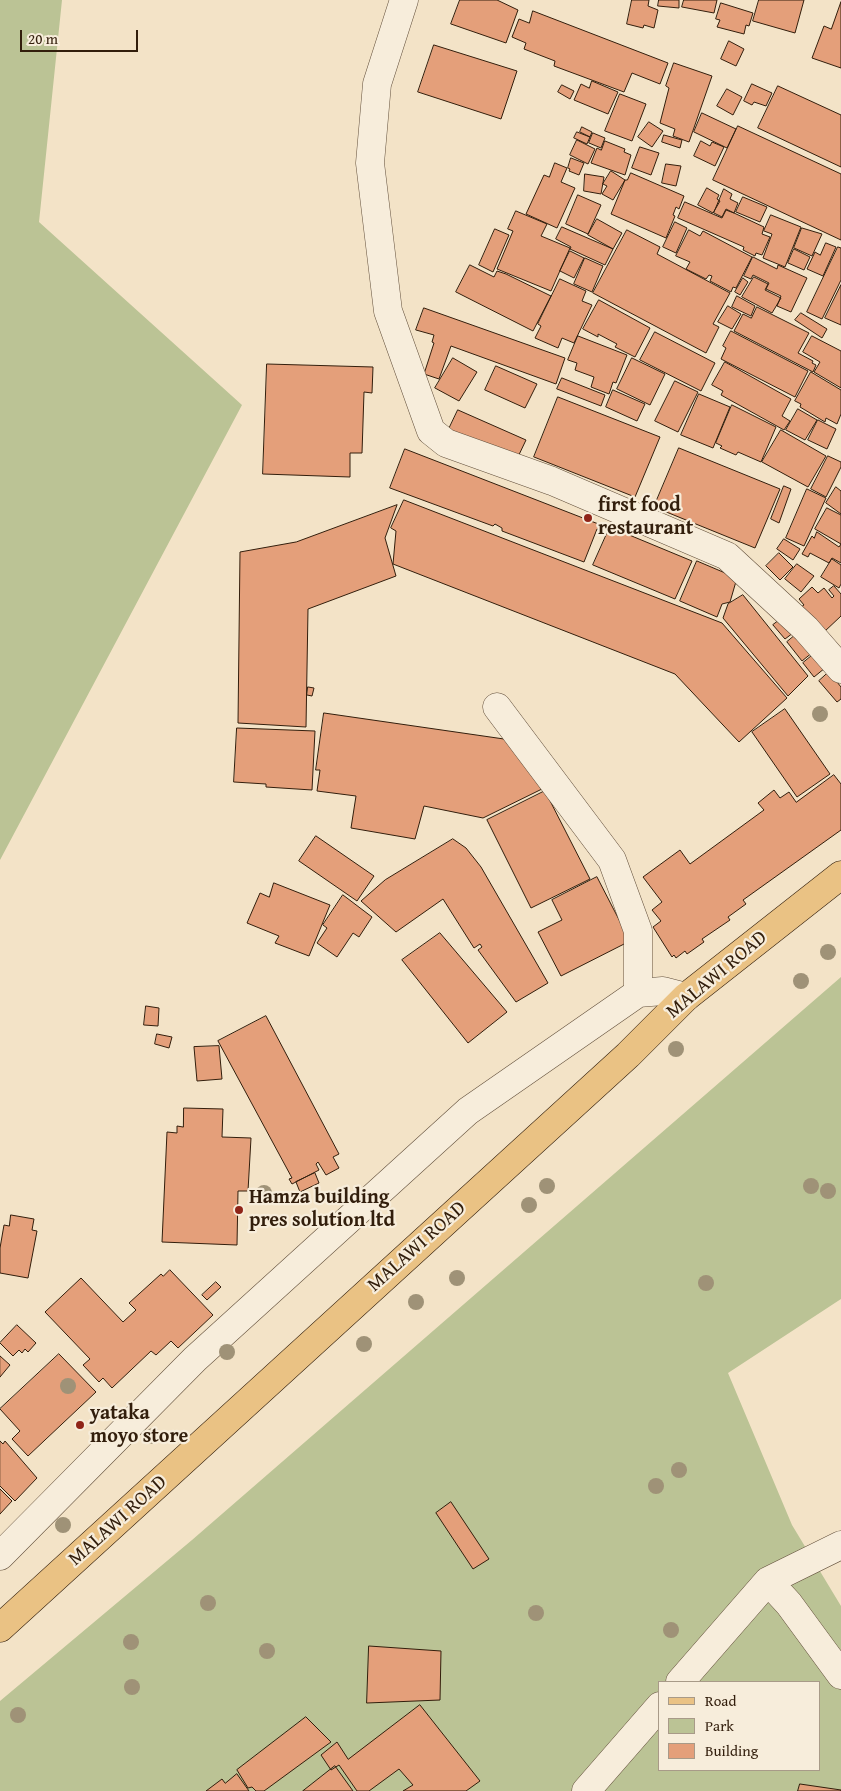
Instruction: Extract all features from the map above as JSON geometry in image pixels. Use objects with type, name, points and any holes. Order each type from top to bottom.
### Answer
[{"type":"main road","name":"MALAWI ROAD","points":[[0,1628],[628,1055],[686,997],[841,875]]},
{"type":"street","points":[[404,0],[377,84],[370,163],[388,310],[432,431],[446,443],[552,481],[727,556],[806,629],[841,669]]},
{"type":"street","points":[[497,707],[612,860],[638,931],[638,993]]},
{"type":"street","points":[[0,1556],[195,1359],[468,1112],[638,993],[663,991],[686,997]]},
{"type":"street","points":[[681,1681],[768,1581],[841,1545]]},
{"type":"street","points":[[768,1581],[789,1604],[841,1675]]},
{"type":"street","points":[[586,1791],[658,1708]]},
{"type":"green space","points":[[0,0],[62,0],[39,222],[242,405],[0,860]]},
{"type":"green space","points":[[841,977],[841,1299],[728,1373],[792,1525],[841,1606],[841,1791],[0,1791],[0,1701],[192,1540]]},
{"type":"building","points":[[460,0],[497,0],[518,10],[506,43],[451,24]]},
{"type":"building","points":[[632,0],[649,0],[648,6],[658,10],[654,28],[644,25],[643,28],[627,24]]},
{"type":"building","points":[[659,0],[679,0],[679,8],[658,6]]},
{"type":"building","points":[[684,0],[717,0],[714,13],[682,7]]},
{"type":"building","points":[[759,0],[804,0],[795,33],[753,21]]},
{"type":"building","points":[[841,2],[841,68],[812,58],[824,26],[831,29]]},
{"type":"building","points":[[721,3],[753,13],[749,26],[746,25],[744,34],[717,27],[720,20],[716,19]]},
{"type":"building","points":[[533,11],[668,63],[660,84],[632,73],[624,92],[554,66],[555,61],[524,49],[526,43],[512,37],[519,19],[529,23]]},
{"type":"building","points":[[729,41],[744,49],[736,66],[721,59]]},
{"type":"building","points":[[434,45],[517,71],[501,119],[418,92]]},
{"type":"building","points":[[674,63],[712,76],[689,142],[673,136],[675,129],[660,123],[669,88],[666,86]]},
{"type":"building","points":[[592,81],[618,92],[608,114],[574,100],[581,84],[589,88]]},
{"type":"building","points":[[752,84],[772,93],[766,106],[754,102],[752,105],[744,101]]},
{"type":"building","points":[[562,85],[574,91],[570,99],[558,92]]},
{"type":"building","points":[[778,86],[841,115],[841,167],[758,128]]},
{"type":"building","points":[[727,89],[742,97],[733,115],[717,106]]},
{"type":"building","points":[[620,94],[646,104],[632,141],[605,131]]},
{"type":"building","points":[[702,113],[736,129],[727,148],[694,132]]},
{"type":"building","points":[[649,122],[663,131],[652,147],[638,137]]},
{"type":"building","points":[[738,126],[841,174],[841,240],[713,180]]},
{"type":"building","points":[[582,127],[592,132],[590,137],[580,132]]},
{"type":"building","points":[[577,132],[590,137],[587,144],[574,138]]},
{"type":"building","points":[[593,133],[605,138],[601,148],[589,143]]},
{"type":"building","points":[[664,135],[682,140],[680,148],[662,142]]},
{"type":"building","points":[[577,140],[595,149],[588,164],[570,155]]},
{"type":"building","points":[[605,141],[625,149],[624,152],[631,155],[625,175],[591,163],[597,148],[601,150]]},
{"type":"building","points":[[701,141],[710,146],[712,142],[724,147],[715,166],[694,156]]},
{"type":"building","points":[[640,147],[659,153],[651,175],[632,168]]},
{"type":"building","points":[[571,158],[584,163],[579,175],[569,171]]},
{"type":"building","points":[[555,163],[567,168],[561,182],[575,188],[557,228],[526,214],[544,175],[549,177]]},
{"type":"building","points":[[666,164],[681,166],[676,186],[662,183]]},
{"type":"building","points":[[611,171],[625,180],[613,200],[602,194],[607,186],[603,184]]},
{"type":"building","points":[[631,173],[684,196],[679,209],[676,207],[673,215],[675,216],[666,238],[611,214],[625,180],[627,180]]},
{"type":"building","points":[[585,174],[604,177],[601,194],[584,191]]},
{"type":"building","points":[[707,188],[719,195],[717,199],[720,201],[713,213],[698,205]]},
{"type":"building","points":[[724,189],[732,194],[730,199],[738,203],[734,213],[726,209],[722,217],[714,213]]},
{"type":"building","points":[[578,195],[601,205],[588,234],[566,224]]},
{"type":"building","points":[[743,197],[767,207],[760,222],[736,212]]},
{"type":"building","points":[[685,202],[722,218],[726,210],[764,227],[762,234],[770,237],[762,255],[756,253],[755,256],[743,250],[744,247],[678,218]]},
{"type":"building","points":[[516,211],[547,224],[541,236],[570,248],[551,291],[497,269],[513,231],[508,229]]},
{"type":"building","points":[[771,215],[801,227],[785,267],[763,258],[772,234],[764,231]]},
{"type":"building","points":[[597,219],[622,233],[613,249],[588,235]]},
{"type":"building","points":[[675,222],[687,228],[676,253],[663,247]]},
{"type":"building","points":[[562,227],[613,249],[605,265],[570,249],[571,247],[556,239]]},
{"type":"building","points":[[802,228],[822,234],[812,256],[794,248]]},
{"type":"building","points":[[495,229],[509,235],[493,272],[479,265]]},
{"type":"building","points":[[627,230],[660,247],[657,254],[730,293],[713,324],[719,327],[706,353],[593,293]]},
{"type":"building","points":[[689,230],[700,236],[703,231],[752,257],[736,288],[733,287],[731,292],[710,281],[712,276],[709,275],[706,279],[686,269],[690,262],[676,256]]},
{"type":"building","points":[[826,243],[836,247],[823,276],[807,269],[815,252],[820,255]]},
{"type":"building","points":[[838,247],[841,248],[841,280],[822,319],[807,312]]},
{"type":"building","points":[[794,249],[810,257],[804,270],[788,263]]},
{"type":"building","points":[[570,251],[584,258],[574,278],[560,271]]},
{"type":"building","points":[[753,257],[777,269],[778,265],[807,278],[791,312],[777,306],[781,296],[766,289],[769,283],[753,275],[751,279],[744,276]]},
{"type":"building","points":[[585,258],[603,266],[592,292],[574,284]]},
{"type":"building","points":[[470,265],[494,277],[497,271],[506,274],[551,296],[533,331],[456,292]]},
{"type":"building","points":[[754,277],[768,284],[765,290],[781,298],[772,313],[742,297]]},
{"type":"building","points":[[743,278],[748,282],[740,295],[735,292]]},
{"type":"building","points":[[560,279],[586,291],[582,301],[592,305],[574,343],[562,338],[558,348],[535,338],[541,326],[538,324]]},
{"type":"building","points":[[841,285],[841,325],[825,318]]},
{"type":"building","points":[[737,296],[755,306],[751,316],[732,307]]},
{"type":"building","points":[[599,300],[650,328],[635,357],[615,347],[617,344],[583,329]]},
{"type":"building","points":[[728,306],[741,314],[732,329],[718,322]]},
{"type":"building","points":[[757,307],[809,333],[798,353],[813,361],[812,363],[816,365],[813,372],[734,331],[743,314],[751,318]]},
{"type":"building","points":[[424,308],[565,358],[556,384],[451,346],[439,379],[424,374],[434,343],[432,342],[434,335],[416,330]]},
{"type":"building","points":[[801,313],[827,329],[822,338],[795,320]]},
{"type":"building","points":[[731,331],[808,371],[795,397],[721,359],[726,348],[723,346]]},
{"type":"building","points":[[655,332],[715,363],[701,391],[640,360]]},
{"type":"building","points":[[578,336],[627,355],[616,383],[613,382],[609,394],[591,387],[594,377],[575,370],[577,363],[568,360]]},
{"type":"building","points":[[812,336],[841,351],[841,388],[814,372],[820,362],[803,352]]},
{"type":"building","points":[[453,358],[477,372],[459,401],[435,388]]},
{"type":"building","points":[[632,358],[665,374],[650,405],[617,389]]},
{"type":"building","points":[[725,362],[791,399],[782,416],[790,421],[784,430],[721,395],[723,391],[712,385]]},
{"type":"building","points":[[267,364],[373,367],[372,393],[364,392],[362,453],[350,453],[350,477],[263,474]]},
{"type":"building","points":[[496,366],[537,384],[525,408],[485,390]]},
{"type":"building","points":[[811,372],[841,390],[841,414],[837,424],[826,418],[825,422],[800,407],[801,404],[795,401]]},
{"type":"building","points":[[562,378],[605,395],[601,406],[557,389]]},
{"type":"building","points":[[675,381],[698,392],[678,432],[655,421]]},
{"type":"building","points":[[613,390],[645,404],[637,421],[606,407]]},
{"type":"building","points":[[699,394],[730,407],[713,448],[681,435]]},
{"type":"building","points":[[558,397],[660,437],[635,497],[534,457]]},
{"type":"building","points":[[732,405],[776,427],[761,462],[738,452],[736,455],[720,448],[722,446],[716,443]]},
{"type":"building","points":[[798,409],[817,420],[805,440],[786,430]]},
{"type":"building","points":[[458,410],[526,440],[516,461],[448,431]]},
{"type":"building","points":[[818,420],[836,429],[827,449],[808,440]]},
{"type":"building","points":[[781,430],[826,456],[808,487],[762,462]]},
{"type":"building","points":[[679,448],[780,489],[755,548],[654,507]]},
{"type":"building","points":[[405,449],[601,525],[600,530],[597,529],[584,562],[502,531],[502,528],[495,524],[493,526],[390,488]]},
{"type":"building","points":[[828,456],[841,462],[841,467],[826,497],[811,489]]},
{"type":"building","points":[[784,486],[791,489],[779,523],[771,519]]},
{"type":"building","points":[[836,487],[841,491],[841,514],[826,503]]},
{"type":"building","points":[[807,489],[826,498],[804,546],[786,538]]},
{"type":"building","points":[[404,500],[722,623],[787,698],[739,742],[675,674],[393,564],[396,531],[391,528]]},
{"type":"building","points":[[397,505],[385,538],[396,576],[308,609],[306,727],[238,723],[240,552],[296,542]]},
{"type":"building","points":[[827,508],[841,515],[841,544],[815,529]]},
{"type":"building","points":[[610,527],[692,561],[675,599],[593,565]]},
{"type":"building","points":[[817,532],[839,547],[841,544],[841,563],[832,558],[829,563],[810,553],[808,557],[802,554],[812,536],[814,538]]},
{"type":"building","points":[[784,539],[800,549],[793,560],[777,549]]},
{"type":"building","points":[[779,553],[793,567],[780,580],[766,566]]},
{"type":"building","points":[[832,559],[841,565],[841,584],[839,588],[821,577]]},
{"type":"building","points":[[697,561],[737,578],[730,602],[722,604],[717,617],[680,601]]},
{"type":"building","points":[[797,564],[814,576],[801,592],[785,579]]},
{"type":"building","points":[[834,586],[841,594],[841,616],[824,632],[801,607],[804,605],[799,599],[812,587],[818,593],[824,588],[832,598],[834,596],[829,590]]},
{"type":"building","points":[[743,595],[808,676],[788,696],[723,618],[728,604]]},
{"type":"building","points":[[785,616],[797,630],[785,639],[773,625]]},
{"type":"building","points":[[798,633],[813,652],[802,661],[787,642]]},
{"type":"building","points":[[814,654],[825,668],[814,677],[803,663]]},
{"type":"building","points":[[829,672],[841,687],[841,699],[837,702],[819,681]]},
{"type":"building","points":[[308,687],[314,688],[312,696],[307,695]]},
{"type":"building","points":[[785,709],[830,774],[797,797],[752,732]]},
{"type":"building","points":[[324,713],[504,739],[544,788],[483,818],[424,806],[415,839],[351,828],[356,796],[317,791],[320,770],[316,770]]},
{"type":"building","points":[[237,728],[315,731],[312,790],[266,787],[266,784],[234,782]]},
{"type":"building","points":[[834,775],[841,784],[841,830],[743,900],[746,904],[728,917],[730,920],[702,939],[704,942],[687,954],[685,951],[676,958],[674,955],[672,957],[653,927],[661,921],[652,910],[662,902],[643,877],[680,850],[690,864],[764,810],[758,803],[774,790],[780,798],[789,792],[796,802]]},
{"type":"building","points":[[545,791],[590,879],[531,908],[487,820]]},
{"type":"building","points":[[316,836],[374,876],[357,901],[299,861]]},
{"type":"building","points":[[453,839],[466,848],[481,867],[548,983],[516,1002],[478,950],[482,947],[480,944],[474,948],[443,899],[396,932],[361,901],[385,880]]},
{"type":"building","points":[[597,877],[630,941],[561,976],[538,932],[562,920],[552,900]]},
{"type":"building","points":[[274,883],[330,905],[309,956],[275,943],[279,936],[247,923],[260,893],[269,897]]},
{"type":"building","points":[[343,895],[372,917],[359,937],[353,933],[337,957],[317,943],[327,928],[323,925]]},
{"type":"building","points":[[440,933],[507,1012],[468,1043],[402,960]]},
{"type":"building","points":[[146,1006],[159,1008],[158,1026],[144,1025]]},
{"type":"building","points":[[266,1016],[339,1154],[333,1157],[339,1168],[326,1175],[318,1162],[316,1164],[319,1170],[292,1184],[289,1179],[292,1178],[218,1041]]},
{"type":"building","points":[[157,1034],[172,1037],[169,1048],[155,1044]]},
{"type":"building","points":[[219,1046],[222,1079],[197,1081],[194,1047]]},
{"type":"building","points":[[184,1108],[223,1109],[222,1137],[251,1138],[248,1191],[238,1191],[237,1245],[162,1242],[167,1132],[177,1133],[177,1126],[183,1127]]},
{"type":"building","points":[[315,1173],[319,1183],[300,1192],[296,1182]]},
{"type":"building","points":[[11,1215],[34,1219],[32,1230],[37,1231],[28,1278],[0,1273],[0,1248],[4,1225],[9,1226]]},
{"type":"building","points":[[170,1270],[213,1315],[178,1348],[171,1341],[156,1355],[151,1351],[112,1388],[103,1378],[99,1382],[83,1365],[90,1359],[45,1312],[81,1278],[123,1322],[136,1310],[129,1303],[161,1274],[163,1276]]},
{"type":"building","points":[[216,1282],[221,1287],[207,1300],[202,1295]]},
{"type":"building","points":[[17,1325],[36,1343],[28,1352],[25,1349],[22,1353],[19,1350],[13,1356],[0,1343]]},
{"type":"building","points":[[59,1354],[96,1392],[28,1456],[12,1439],[20,1431],[0,1409]]},
{"type":"building","points":[[0,1356],[10,1365],[0,1377]]},
{"type":"building","points":[[0,1441],[3,1444],[5,1441],[37,1478],[15,1501],[0,1486]]},
{"type":"building","points":[[0,1489],[12,1501],[0,1514]]},
{"type":"building","points":[[451,1502],[489,1559],[473,1569],[436,1513]]},
{"type":"building","points":[[369,1646],[441,1651],[440,1700],[367,1703]]},
{"type":"building","points":[[420,1705],[480,1781],[466,1791],[403,1791],[413,1785],[399,1769],[369,1791],[357,1791],[339,1765],[331,1770],[321,1755],[337,1742],[348,1759]]},
{"type":"building","points":[[306,1717],[331,1742],[264,1791],[256,1791],[252,1787],[248,1788],[237,1770]]},
{"type":"building","points":[[335,1766],[353,1791],[303,1791]]},
{"type":"building","points":[[237,1774],[249,1791],[206,1791],[222,1779],[225,1783]]},
{"type":"building","points":[[800,1784],[841,1790],[841,1791],[798,1791]]},
{"type":"place","name":"first food restaurant","points":[[588,518]]},
{"type":"place","name":"Hamza building pres solution ltd","points":[[239,1210]]},
{"type":"place","name":"yataka moyo store","points":[[80,1425]]}]
